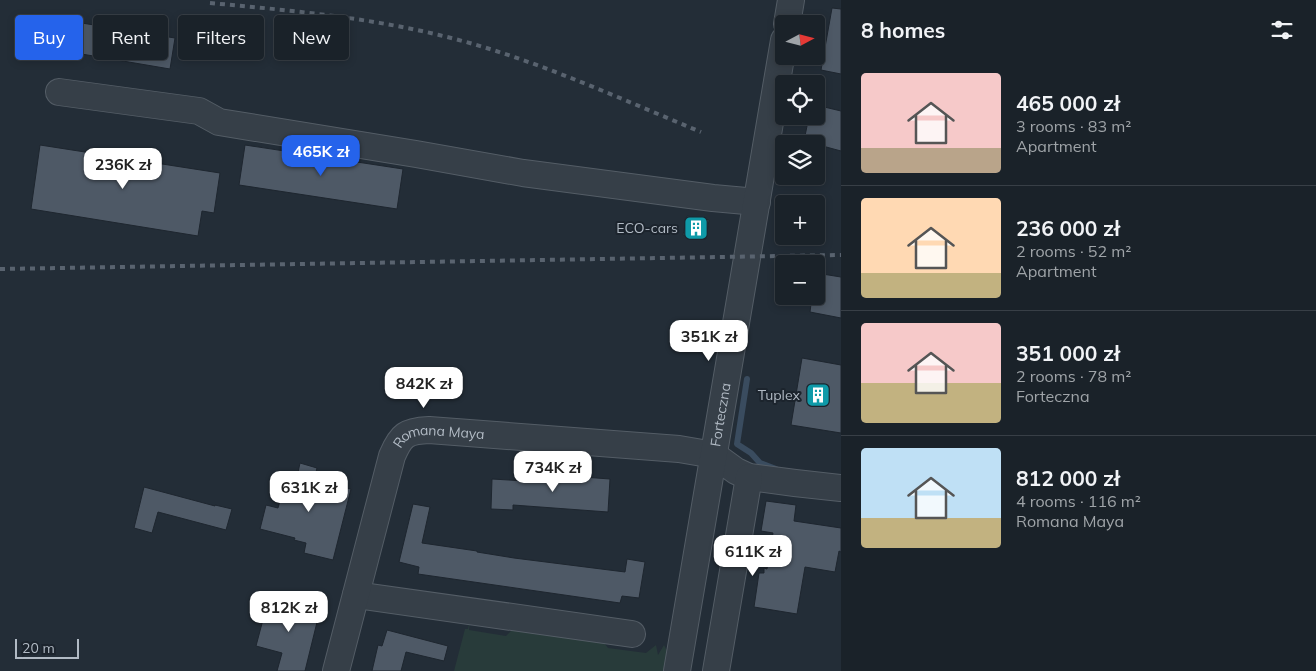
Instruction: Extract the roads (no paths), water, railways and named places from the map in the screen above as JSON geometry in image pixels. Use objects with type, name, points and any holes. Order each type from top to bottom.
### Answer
[{"type":"street","points":[[788,15],[791,0]]},
{"type":"street","name":"Forteczna","points":[[677,671],[780,65]]},
{"type":"street","points":[[59,92],[199,111],[220,122],[523,173],[757,202]]},
{"type":"street","name":"Romana Maya","points":[[336,671],[392,456],[398,443],[408,433],[418,430],[429,430],[679,449],[714,455],[736,471],[749,477],[841,488]]},
{"type":"street","points":[[716,671],[749,477]]},
{"type":"street","points":[[356,595],[632,634]]},
{"type":"waterway","points":[[747,379],[737,444],[751,453],[760,463],[776,469]]},
{"type":"railway","points":[[210,3],[297,11],[382,23],[439,35],[506,54],[539,66],[701,132]]},
{"type":"railway","points":[[0,269],[841,255]]},
{"type":"place","name":"ECO-cars","points":[[696,228]]},
{"type":"place","name":"Tuplex","points":[[818,395]]}]
